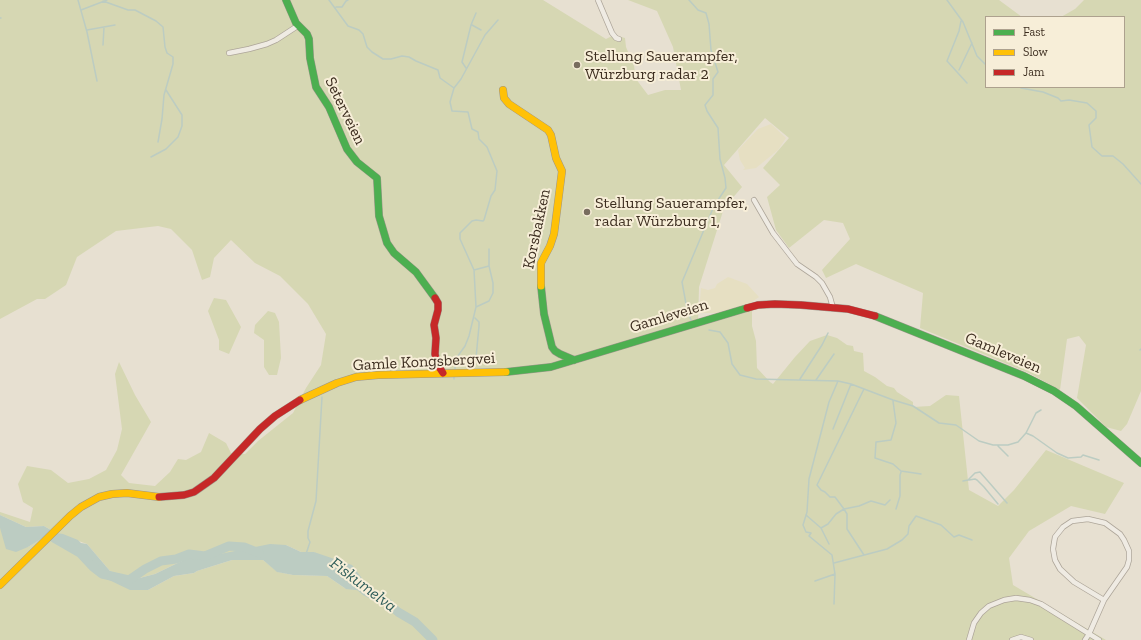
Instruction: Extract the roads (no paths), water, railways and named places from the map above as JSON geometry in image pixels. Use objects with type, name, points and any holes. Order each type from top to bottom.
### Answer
[{"type":"main road","name":"Seterveien","points":[[286,0],[293,16],[309,39],[310,58],[316,87],[329,107],[347,149],[357,162],[377,178],[379,216],[387,242],[394,253],[416,272],[438,303],[438,310],[434,325],[436,338],[435,354],[437,364],[443,373]]},
{"type":"main road","name":"Korsbakken","points":[[502,90],[504,98],[509,104],[548,130],[551,135],[556,158],[562,173],[553,237],[541,263],[541,283],[544,314],[552,347],[560,354],[574,360]]},
{"type":"main road","name":"Gamleveien","points":[[586,356],[743,308],[775,304],[833,308],[863,312],[878,316],[1030,378],[1054,391],[1076,406],[1141,463]]},
{"type":"main road","name":"Gamle Kongsbergvei","points":[[0,585],[54,531],[81,507],[104,495],[127,493],[153,497],[169,497],[184,495],[201,488],[219,473],[268,421],[303,398],[329,385],[347,379],[366,376],[535,370],[551,367],[586,356]]},
{"type":"street","points":[[598,0],[612,33],[616,38],[620,39]]},
{"type":"street","points":[[229,53],[267,44],[299,25]]},
{"type":"street","points":[[754,200],[773,233],[797,264],[822,283],[830,296],[833,308]]},
{"type":"street","points":[[1085,640],[1104,600],[1127,567],[1129,557],[1127,546],[1120,534],[1105,523],[1088,519],[1072,521],[1063,527],[1055,537],[1053,549],[1055,560],[1060,569],[1074,582],[1104,600]]},
{"type":"street","points":[[969,640],[974,623],[981,613],[989,606],[1004,600],[1016,598],[1030,600],[1041,604],[1099,640]]},
{"type":"street","points":[[1012,640],[1021,637],[1031,640]]},
{"type":"water","points":[[0,515],[26,527],[44,526],[56,533],[63,534],[78,540],[81,543],[87,544],[110,571],[132,580],[155,574],[192,556],[210,556],[270,544],[286,545],[301,552],[314,552],[352,565],[364,581],[365,591],[346,589],[327,576],[293,575],[277,572],[263,560],[232,560],[194,573],[174,576],[148,590],[130,590],[107,579],[89,557],[78,550],[46,536],[28,547],[16,552],[6,549],[0,528]]},
{"type":"waterway","points":[[78,0],[87,32],[97,81]]},
{"type":"waterway","points":[[81,10],[107,0]]},
{"type":"waterway","points":[[329,0],[348,26],[359,30],[363,34],[367,47],[372,52],[383,59],[391,59],[402,56],[409,57],[438,70],[440,78],[454,88]]},
{"type":"waterway","points":[[336,7],[342,7],[348,0]]},
{"type":"waterway","points":[[689,0],[698,10],[706,13],[709,24],[711,50],[718,72],[713,79],[713,95],[705,105],[707,111],[718,128],[720,159],[726,188],[714,206],[682,282],[687,309],[691,320]]},
{"type":"waterway","points":[[947,0],[963,22],[977,56],[985,64]]},
{"type":"waterway","points":[[103,1],[128,10],[135,10],[156,21],[163,27],[165,47],[167,53],[173,57],[173,64],[164,95],[158,142]]},
{"type":"waterway","points":[[466,68],[462,62],[471,25],[476,13]]},
{"type":"waterway","points":[[455,369],[455,360],[465,346],[469,336],[476,307],[474,270],[460,239],[460,233],[472,221],[484,220],[491,196],[495,190],[497,171],[487,147],[479,139],[478,132],[472,129],[468,112],[452,111],[450,102],[454,88],[461,79],[485,35],[498,20]]},
{"type":"waterway","points":[[961,21],[959,31],[947,61],[967,83]]},
{"type":"waterway","points":[[87,30],[115,25]]},
{"type":"waterway","points":[[472,25],[481,30]]},
{"type":"waterway","points":[[103,45],[104,27]]},
{"type":"waterway","points":[[959,70],[972,43]]},
{"type":"waterway","points":[[1021,88],[1043,92],[1058,98],[1061,101],[1069,100],[1087,103],[1096,111],[1096,118],[1089,125],[1092,147],[1102,156],[1113,156],[1123,164],[1141,184]]},
{"type":"waterway","points":[[151,157],[166,149],[178,137],[182,126],[182,115],[166,90]]},
{"type":"waterway","points":[[476,307],[489,301],[493,293],[493,283],[489,266],[489,249]]},
{"type":"waterway","points":[[474,270],[489,266]]},
{"type":"waterway","points":[[475,318],[479,322],[476,358]]},
{"type":"waterway","points":[[709,330],[720,332],[728,343],[732,364],[740,375],[756,379],[838,381],[851,384],[913,406],[939,423],[956,425],[979,441],[993,445],[1008,445],[1018,442],[1026,433],[1036,413],[1041,410]]},
{"type":"waterway","points":[[800,379],[828,333]]},
{"type":"waterway","points":[[816,380],[834,354]]},
{"type":"waterway","points":[[834,604],[835,574],[832,555],[809,536],[811,533],[806,532],[803,525],[807,512],[809,479],[829,402],[838,381]]},
{"type":"waterway","points":[[833,429],[851,384]]},
{"type":"waterway","points":[[864,389],[817,485],[830,497],[835,497],[844,509],[847,514],[847,529],[864,555]]},
{"type":"waterway","points":[[306,554],[310,542],[308,538],[308,531],[316,501],[322,397]]},
{"type":"waterway","points":[[893,401],[896,423],[891,440],[876,442],[875,458],[893,464],[901,471],[921,474]]},
{"type":"waterway","points":[[1026,433],[1033,436],[1057,453],[1068,458],[1081,457],[1083,455],[1099,460]]},
{"type":"waterway","points":[[998,446],[1008,456]]},
{"type":"waterway","points":[[896,509],[900,496],[901,472]]},
{"type":"waterway","points":[[963,481],[968,480],[975,473],[980,472],[1007,503]]},
{"type":"waterway","points":[[969,480],[977,480],[998,504]]},
{"type":"waterway","points":[[806,515],[821,528],[828,524],[836,514],[844,509],[859,506],[871,501],[885,505],[890,500]]},
{"type":"waterway","points":[[834,563],[887,549],[902,540],[908,534],[909,526],[916,516],[941,525],[954,537],[959,535],[972,540]]},
{"type":"waterway","points":[[821,528],[829,544]]},
{"type":"waterway","name":"Fiskumelva","points":[[54,538],[80,553],[102,574],[129,580],[145,569],[161,561],[176,559],[189,554],[205,556],[229,546],[244,547],[259,553]]},
{"type":"waterway","points":[[815,581],[835,574]]},
{"type":"waterway","name":"Fiskumelva","points":[[356,583],[365,591],[389,604],[398,612],[415,622],[433,640]]},
{"type":"place","name":"Stellung Sauerampfer, Würzburg radar 2","points":[[577,65]]},
{"type":"place","name":"Stellung Sauerampfer, radar Würzburg 1,","points":[[587,212]]}]
